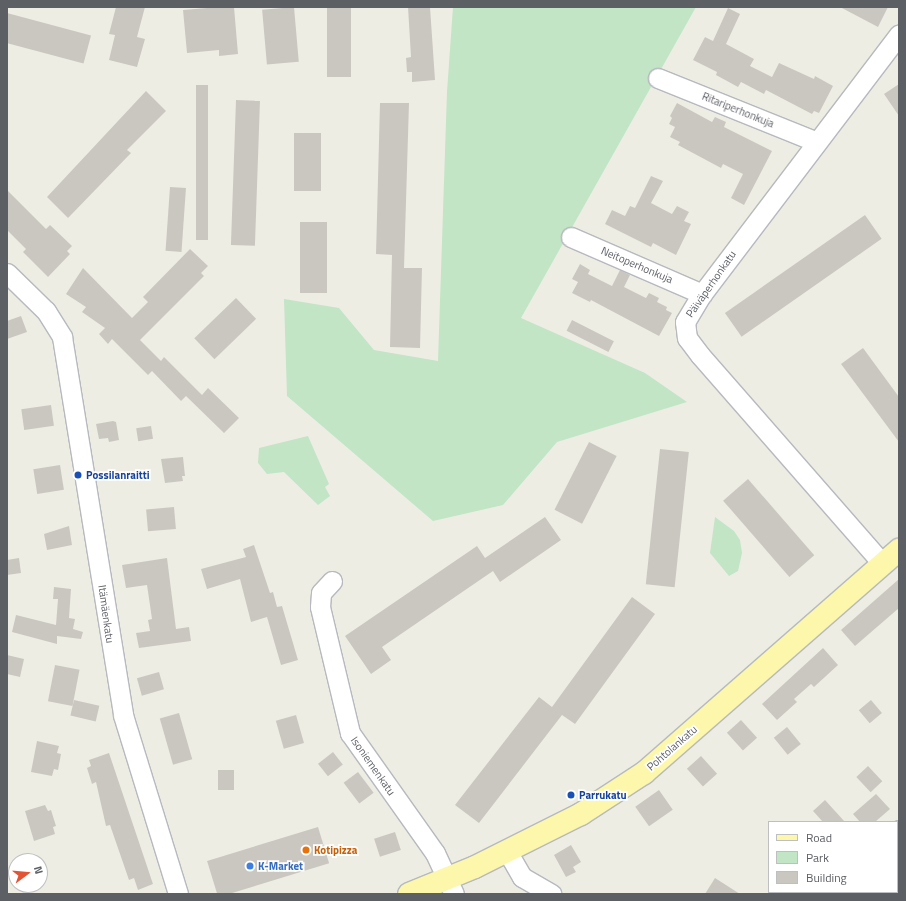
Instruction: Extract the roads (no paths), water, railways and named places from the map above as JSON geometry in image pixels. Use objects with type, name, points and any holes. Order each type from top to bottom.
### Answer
[{"type":"main road","name":"Pohtolankatu","points":[[410,894],[450,886],[507,851],[581,814],[644,773],[882,563],[899,550]]},
{"type":"street","name":"Päiväperhonkatu","points":[[882,563],[687,338],[685,322],[702,294],[899,34]]},
{"type":"street","name":"Ritariperhonkuja","points":[[658,78],[817,142]]},
{"type":"street","name":"Neitoperhonkuja","points":[[571,237],[702,294]]},
{"type":"street","name":"Itämäenkatu","points":[[7,273],[46,311],[59,329],[65,349],[123,715],[178,894]]},
{"type":"street","name":"Isoniemenkatu","points":[[332,581],[321,594],[320,607],[350,733],[435,853],[450,886]]},
{"type":"street","points":[[507,851],[522,877],[552,894]]},
{"type":"place","name":"Possilanraitti","points":[[78,475]]},
{"type":"place","name":"Parrukatu","points":[[571,795]]},
{"type":"place","name":"Kotipizza","points":[[306,850]]},
{"type":"place","name":"K-Market","points":[[250,866]]}]
